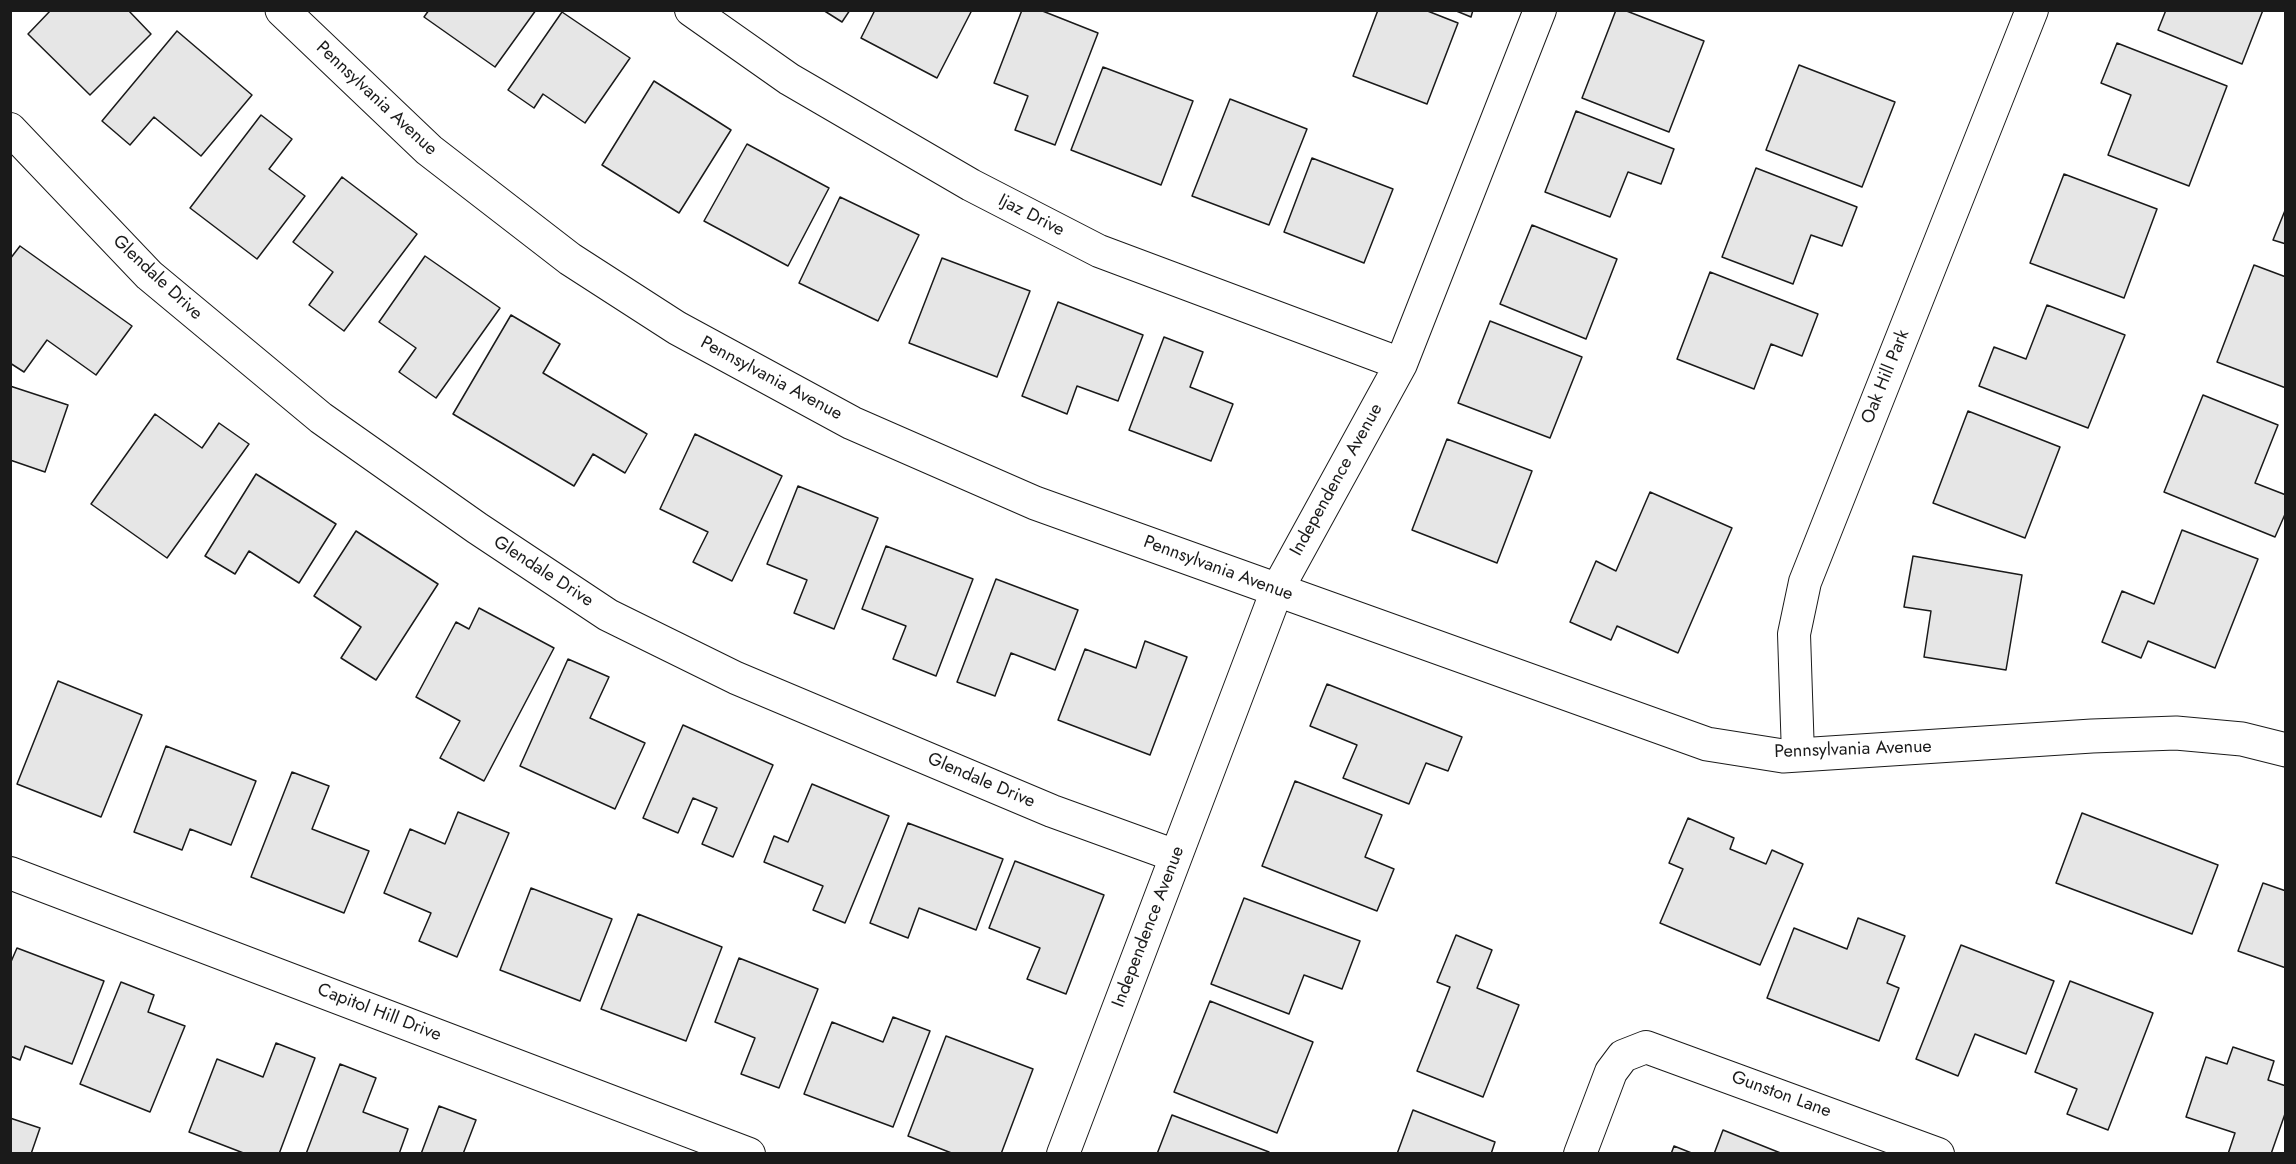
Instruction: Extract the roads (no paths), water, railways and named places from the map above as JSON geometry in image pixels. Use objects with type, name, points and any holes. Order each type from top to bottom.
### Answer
[{"type":"street","name":"Pennsylvania Avenue","points":[[282,10],[429,150],[570,259],[677,328],[852,423],[1035,503],[1707,744],[1783,756],[2092,736],[2176,733],[2242,739],[2286,750]]},
{"type":"street","name":"Ijaz Drive","points":[[691,10],[789,79],[971,185],[1099,251],[1401,364]]},
{"type":"street","name":"Independence Avenue","points":[[1064,1154],[1277,590],[1401,364],[1540,10]]},
{"type":"street","name":"Oak Hill Park","points":[[1798,755],[1794,634],[1805,582],[2032,10]]},
{"type":"street","name":"Glendale Drive","points":[[10,129],[149,275],[321,418],[477,528],[608,615],[736,678],[1052,811],[1176,856]]},
{"type":"street","name":"Capitol Hill Drive","points":[[10,873],[748,1154]]},
{"type":"street","name":"Gunston Lane","points":[[1580,1154],[1611,1072],[1623,1056],[1646,1047],[1938,1154]]}]
